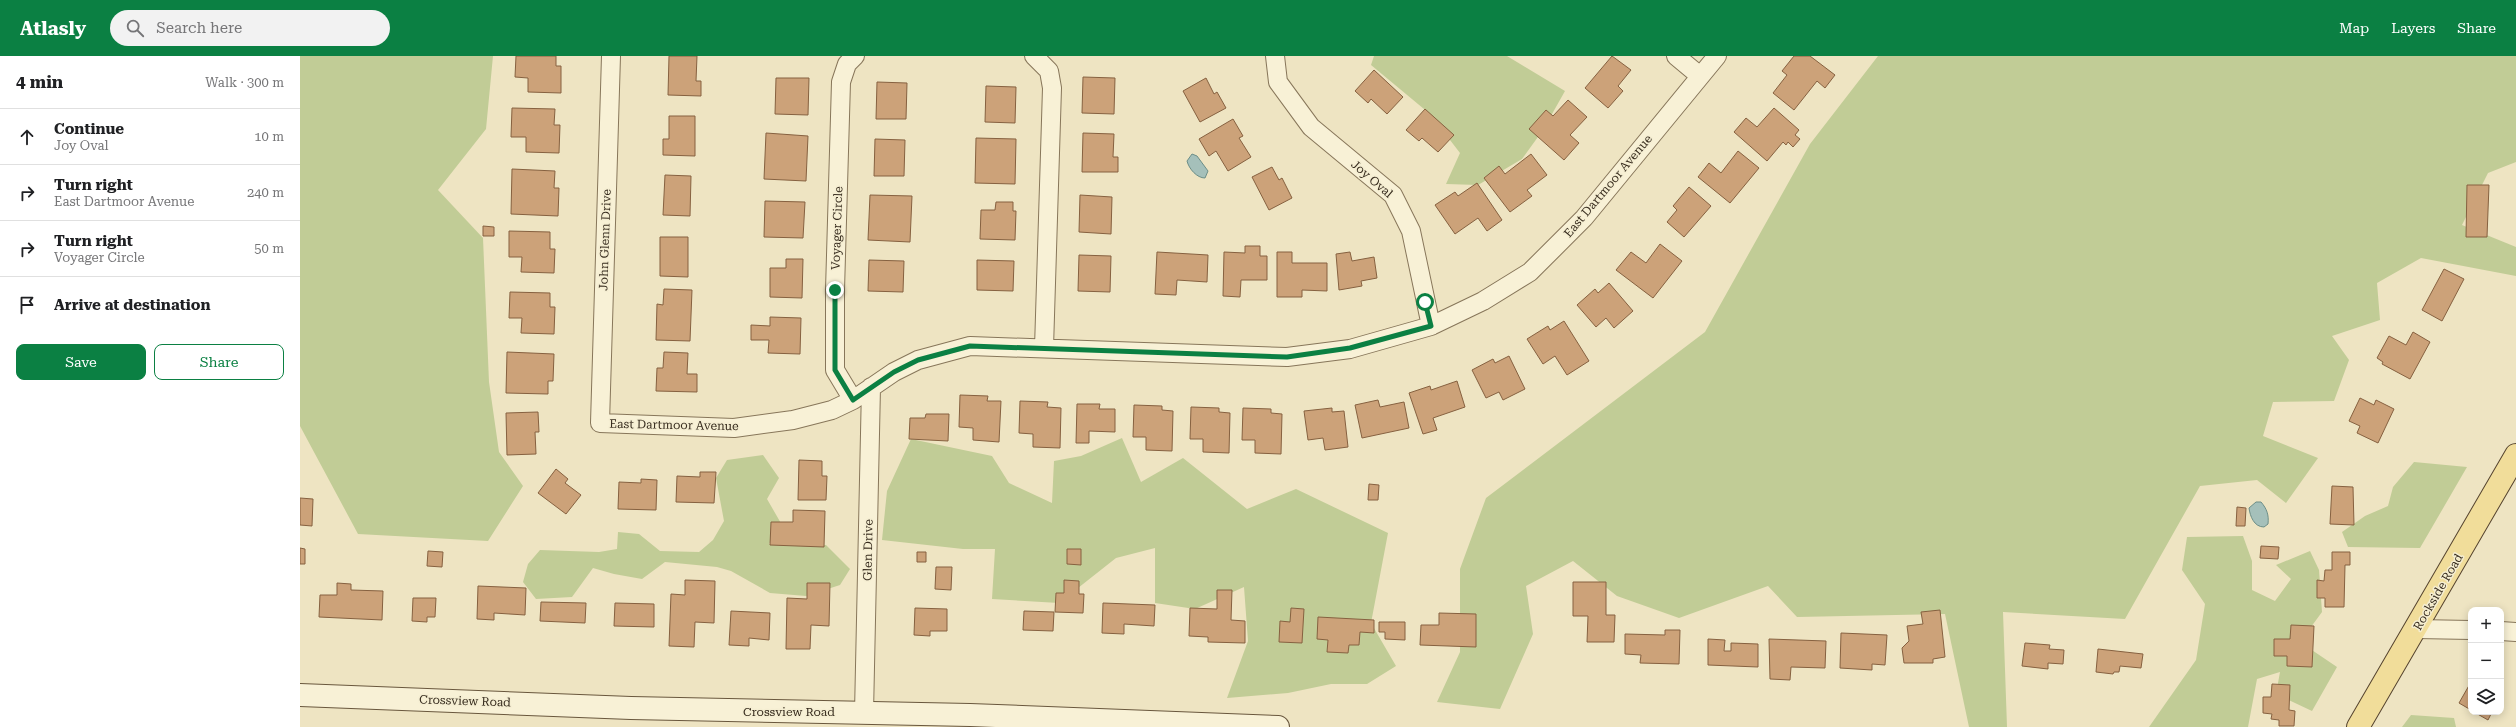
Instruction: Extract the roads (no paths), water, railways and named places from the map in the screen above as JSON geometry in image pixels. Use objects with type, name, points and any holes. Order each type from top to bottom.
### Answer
[{"type":"main road","name":"Rockside Road","points":[[2358,727],[2516,455]]},
{"type":"street","name":"John Glenn Drive","points":[[600,423],[611,56]]},
{"type":"street","name":"Voyager Circle","points":[[853,400],[835,370],[835,290],[842,82],[847,64],[854,56]]},
{"type":"street","points":[[1034,56],[1049,71],[1052,88],[1044,348]]},
{"type":"street","name":"Joy Oval","points":[[1275,56],[1278,82],[1311,127],[1393,195],[1411,231],[1431,326]]},
{"type":"street","points":[[1676,56],[1700,76]]},
{"type":"street","name":"East Dartmoor Avenue","points":[[600,423],[734,428],[793,420],[832,410],[853,400],[894,372],[918,360],[970,346],[1287,357],[1350,348],[1431,326],[1483,301],[1530,272],[1584,218],[1717,56]]},
{"type":"street","name":"Glen Drive","points":[[864,713],[871,387]]},
{"type":"street","points":[[2416,629],[2468,630]]},
{"type":"street","points":[[2504,632],[2516,632]]},
{"type":"street","name":"Crossview Road","points":[[300,695],[647,708],[864,713],[1278,727]]},
{"type":"water","points":[[1192,154],[1197,156],[1208,171],[1205,178],[1196,175],[1190,167],[1187,161]]},
{"type":"water","points":[[2256,502],[2261,502],[2267,512],[2268,524],[2264,527],[2261,527],[2255,523],[2250,514],[2249,508]]}]
